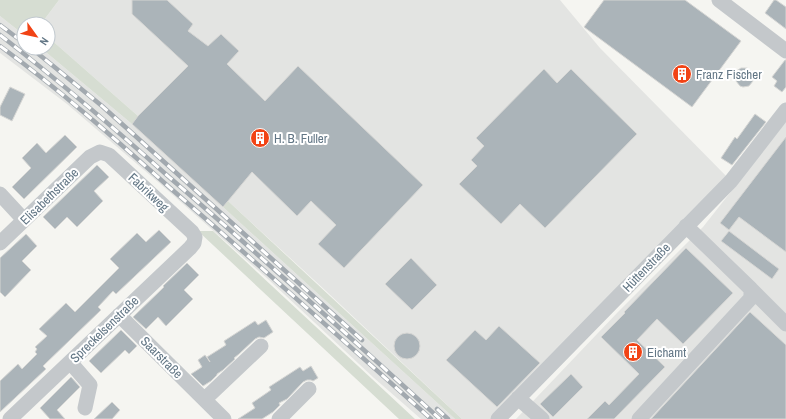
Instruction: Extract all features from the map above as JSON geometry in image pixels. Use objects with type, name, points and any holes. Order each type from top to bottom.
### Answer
[{"type":"street","points":[[719,0],[786,51]]},
{"type":"street","name":"Hüttenstraße","points":[[498,419],[731,180],[786,110]]},
{"type":"street","name":"Elisabethstraße","points":[[0,243],[90,157],[100,152]]},
{"type":"street","name":"Fabrikweg","points":[[100,152],[109,155],[192,232],[195,237]]},
{"type":"street","points":[[0,194],[24,220]]},
{"type":"street","points":[[686,226],[786,324]]},
{"type":"street","name":"Spreckelsenstraße","points":[[10,419],[190,248],[194,243],[195,237]]},
{"type":"street","points":[[638,419],[751,298],[751,289]]},
{"type":"street","name":"Saarstraße","points":[[119,315],[224,419]]},
{"type":"street","points":[[204,400],[261,346]]},
{"type":"street","points":[[70,362],[90,384],[85,408]]},
{"type":"street","points":[[279,419],[308,389]]},
{"type":"street","points":[[518,398],[542,419]]},
{"type":"shaded area","points":[[0,0],[59,0],[47,16],[16,16],[16,29],[0,16]]},
{"type":"shaded area","name":"H. B. Fuller","points":[[59,0],[560,0],[600,48],[731,181],[498,419],[462,419],[228,201],[223,207],[455,419],[421,419],[374,378],[269,280],[165,188],[67,104],[0,53],[0,16],[16,29],[16,56],[51,56],[132,124],[138,116],[56,44],[56,16],[47,16]]},
{"type":"shaded area","points":[[56,44],[138,116],[132,124],[51,56],[56,56]]},
{"type":"shaded area","points":[[786,122],[786,419],[516,419],[617,313],[703,227]]},
{"type":"shaded area","points":[[228,201],[462,419],[455,419],[223,207]]},
{"type":"shaded area","points":[[198,231],[213,231],[415,419],[399,419]]},
{"type":"building","name":"H. B. Fuller","points":[[132,0],[167,0],[193,24],[188,31],[208,46],[221,34],[239,51],[227,64],[265,101],[298,66],[423,185],[344,268],[318,244],[336,225],[311,201],[297,216],[252,172],[223,207],[132,124],[138,116],[188,66],[132,14]]},
{"type":"building","name":"Franz Fischer","points":[[604,0],[685,0],[741,41],[692,107],[584,27]]},
{"type":"building","points":[[774,0],[786,7],[786,29],[765,13]]},
{"type":"building","points":[[785,60],[786,87],[782,92],[774,86],[777,81],[772,77]]},
{"type":"building","points":[[741,68],[747,68],[754,75],[753,81],[749,86],[740,86],[736,81],[735,72]]},
{"type":"building","points":[[544,69],[557,83],[571,69],[637,134],[545,228],[520,204],[501,224],[459,184],[477,166],[471,160],[484,146],[476,138]]},
{"type":"building","points":[[10,87],[25,94],[12,121],[0,115],[0,107]]},
{"type":"building","points":[[755,114],[766,122],[732,165],[721,158],[735,137],[737,139]]},
{"type":"building","points":[[65,135],[77,147],[24,199],[12,187],[31,168],[22,158],[37,143],[46,153]]},
{"type":"building","points":[[786,137],[786,252],[739,217],[729,230],[720,223]]},
{"type":"building","points":[[97,165],[109,177],[94,191],[103,201],[77,227],[67,217],[55,229],[43,217]]},
{"type":"building","points":[[159,230],[171,242],[116,294],[113,291],[98,307],[101,310],[43,366],[46,369],[0,412],[0,381],[18,364],[22,369],[37,354],[35,352],[37,349],[35,347],[47,336],[39,329],[66,303],[75,312],[119,268],[110,259],[137,233],[146,242]]},
{"type":"building","points":[[729,231],[779,269],[772,279],[721,241]]},
{"type":"building","points":[[26,234],[37,246],[22,261],[31,270],[5,297],[0,292],[0,258]]},
{"type":"building","points":[[686,248],[733,293],[683,344],[657,319],[637,340],[665,367],[614,419],[587,419],[605,401],[609,405],[639,374],[601,337]]},
{"type":"building","points":[[411,258],[437,285],[412,310],[385,284]]},
{"type":"building","points":[[187,263],[199,275],[184,290],[193,299],[166,326],[158,317],[146,329],[133,317]]},
{"type":"building","points":[[750,312],[786,345],[786,419],[651,419]]},
{"type":"building","points":[[266,320],[273,332],[264,338],[259,337],[255,339],[211,381],[203,386],[191,374],[202,367],[198,360],[205,355],[210,362],[207,357],[226,345],[224,341],[255,321],[258,325]]},
{"type":"building","points":[[499,326],[540,363],[497,407],[446,360],[475,330],[486,340]]},
{"type":"building","points":[[121,330],[137,346],[129,354],[125,350],[101,373],[89,361]]},
{"type":"building","points":[[407,333],[417,336],[420,346],[417,356],[407,359],[397,356],[394,346],[397,336]]},
{"type":"building","points":[[311,366],[318,378],[313,381],[307,380],[303,382],[287,399],[279,403],[280,405],[273,412],[262,419],[238,419],[255,408],[252,403],[271,390],[269,387],[300,367],[303,371]]},
{"type":"building","points":[[571,374],[583,387],[553,417],[540,404]]},
{"type":"building","points":[[71,377],[80,387],[57,410],[65,419],[50,419],[40,408]]},
{"type":"building","points":[[112,402],[120,410],[112,419],[94,419]]},
{"type":"railway","points":[[0,25],[16,37]]},
{"type":"railway","points":[[0,35],[128,140],[272,267],[440,419]]},
{"type":"railway","points":[[0,46],[44,79],[107,132],[268,273],[431,419]]},
{"type":"railway","points":[[41,56],[102,106],[362,340]]},
{"type":"railway","points":[[437,409],[448,419]]},
{"type":"place","name":"Franz Fischer","points":[[682,74]]},
{"type":"place","name":"H. B. Fuller","points":[[260,138]]},
{"type":"place","name":"Eichamt","points":[[633,352]]}]
